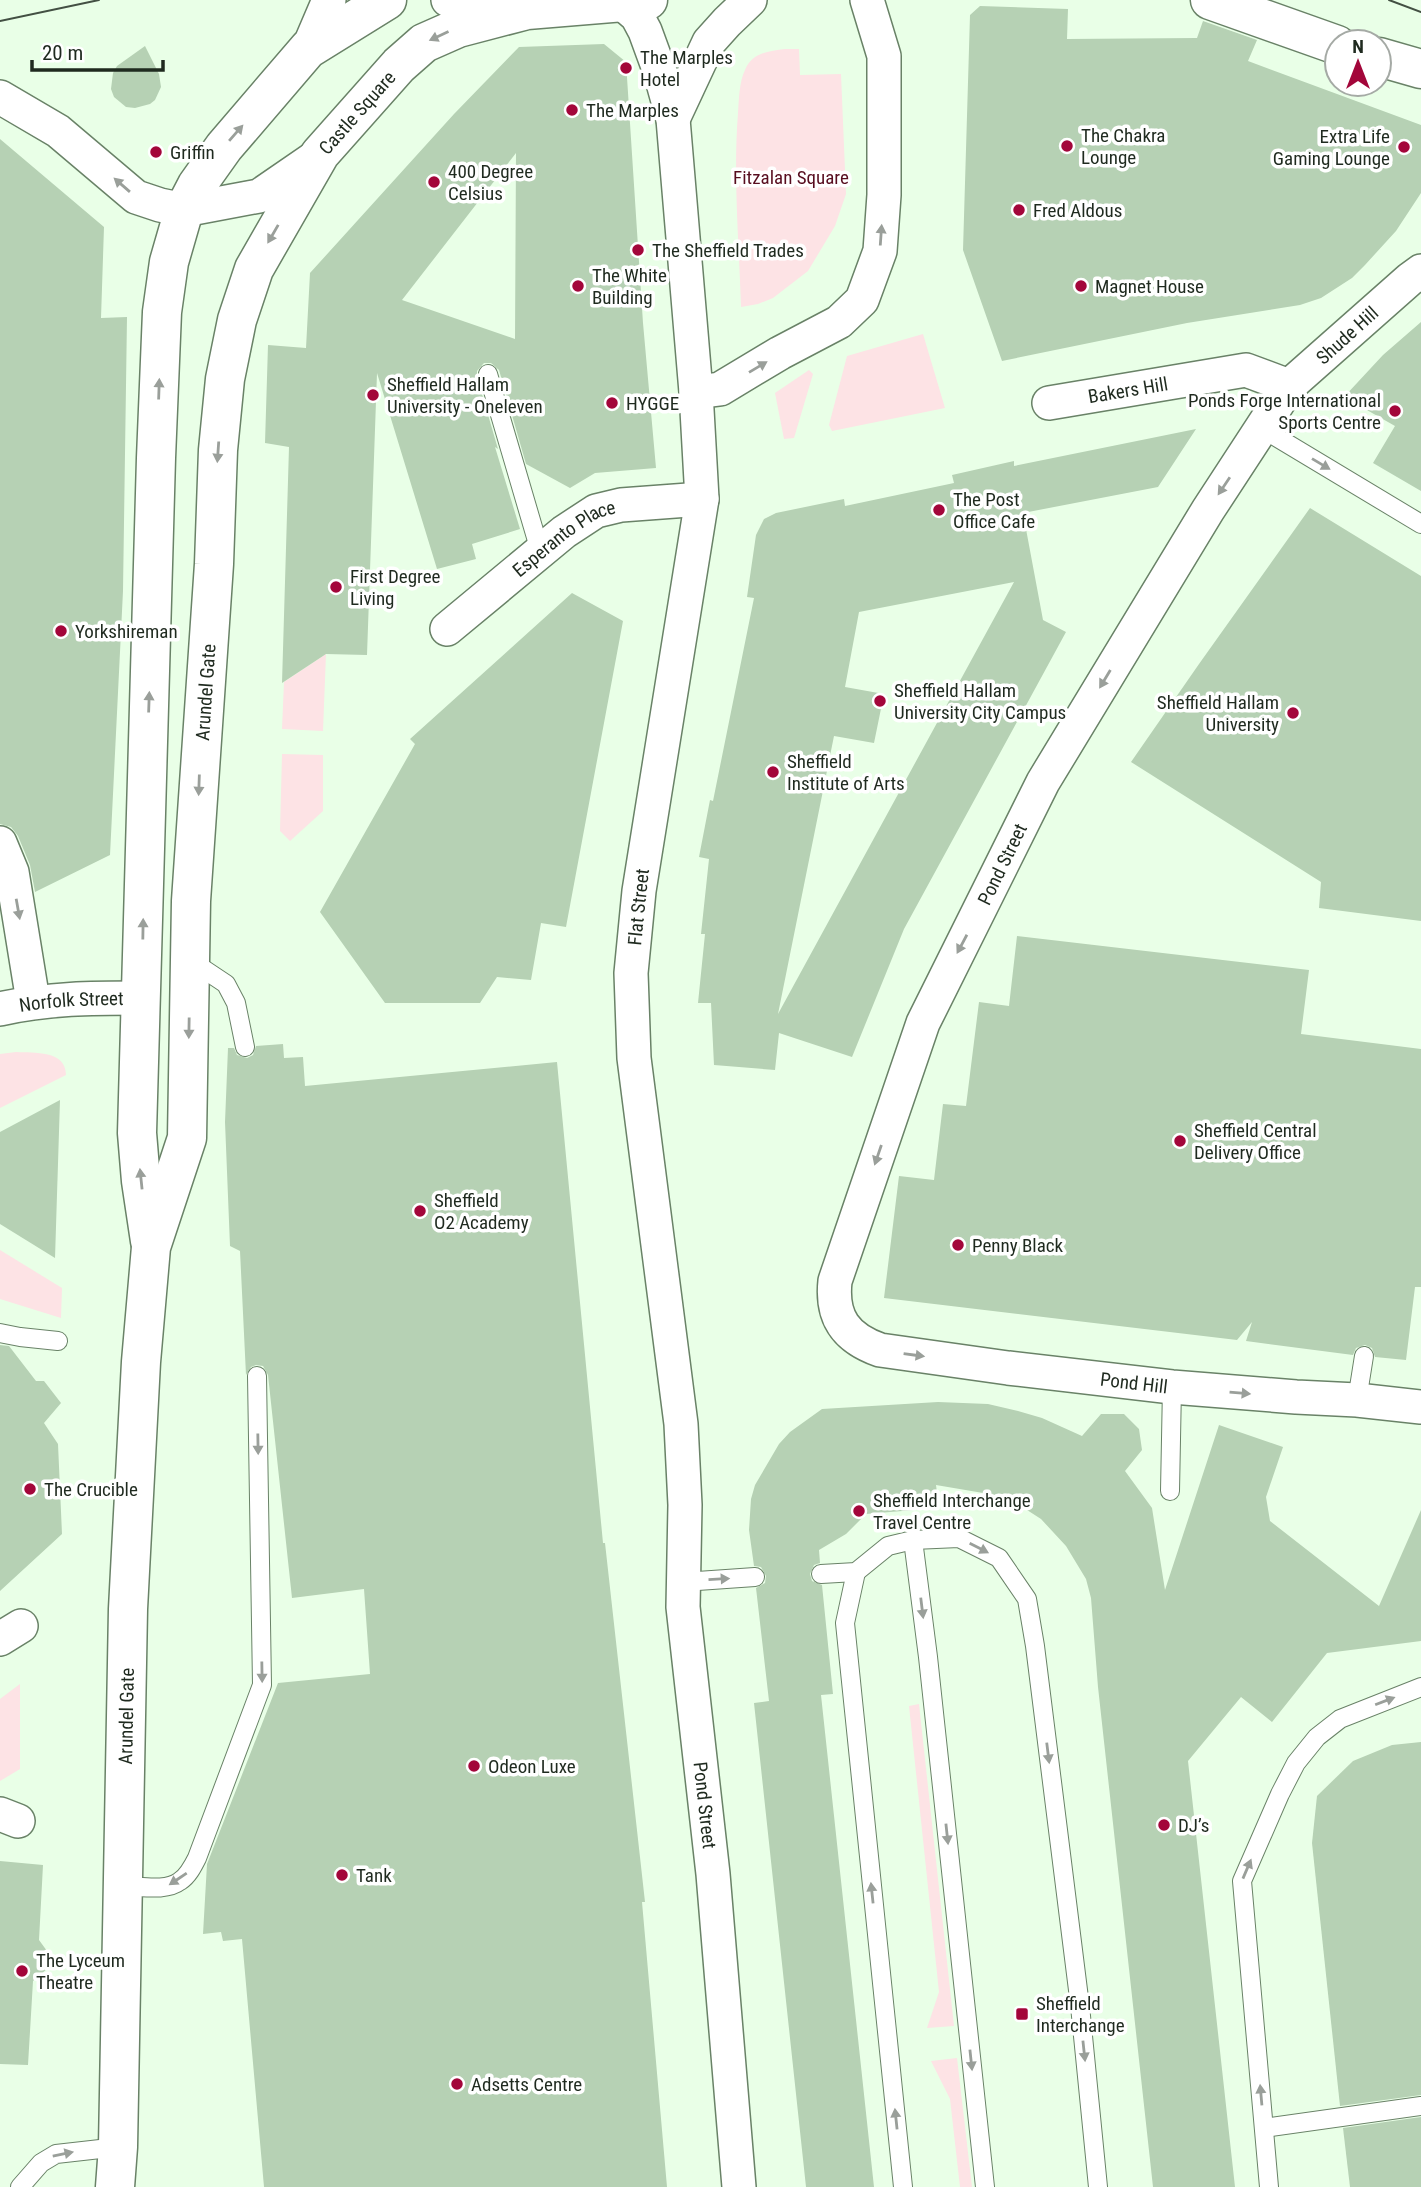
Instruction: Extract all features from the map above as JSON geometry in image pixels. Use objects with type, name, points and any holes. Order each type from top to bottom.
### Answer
[{"type":"street","points":[[184,210],[224,147],[308,49],[329,0]]},
{"type":"street","points":[[308,49],[387,0]]},
{"type":"street","points":[[448,0],[466,6],[527,10]]},
{"type":"street","points":[[673,119],[709,42],[750,0]]},
{"type":"street","points":[[636,2],[637,16],[660,72],[673,119],[696,392],[720,389],[839,322],[862,300],[880,251],[884,195],[884,56],[867,0]]},
{"type":"street","points":[[1210,0],[1323,40]]},
{"type":"street","name":"Castle Square","points":[[0,97],[58,131],[136,197],[184,210],[259,196],[320,154],[399,65],[424,43],[458,28],[527,10],[636,2]]},
{"type":"street","points":[[1393,61],[1421,68]]},
{"type":"street","name":"Arundel Gate","points":[[116,2187],[129,1581],[141,1362],[151,1247],[187,1138],[190,960],[200,755],[214,564],[218,450],[225,379],[237,320],[254,269],[320,154]]},
{"type":"street","name":"Arundel Gate","points":[[151,1247],[137,1133],[156,458],[162,312],[169,262],[184,210]]},
{"type":"street","name":"Shude Hill","points":[[1263,429],[1289,386],[1417,267]]},
{"type":"street","name":"Bakers Hill","points":[[1049,403],[1246,370],[1289,386]]},
{"type":"street","name":"Flat Street","points":[[681,1424],[634,1058],[631,986],[639,891],[702,499],[696,392]]},
{"type":"street","name":"Pond Street","points":[[851,1334],[841,1322],[836,1309],[835,1281],[923,1023],[1043,782],[1208,510],[1263,429]]},
{"type":"street","name":"Esperanto Place","points":[[447,629],[540,551],[596,511],[621,505],[702,499]]},
{"type":"street","points":[[0,843],[12,872],[33,1001]]},
{"type":"street","points":[[142,998],[168,987],[180,976],[190,960]]},
{"type":"street","name":"Norfolk Street","points":[[0,1009],[33,1001],[142,998]]},
{"type":"street","name":"Pond Hill","points":[[851,1334],[863,1344],[880,1350],[1022,1370],[1172,1387],[1296,1397],[1420,1401]]},
{"type":"street","name":"Pond Street","points":[[681,1424],[685,1504],[683,1607],[713,1874],[739,2187]]},
{"type":"lane","points":[[488,374],[540,551]]},
{"type":"lane","points":[[1263,429],[1421,524]]},
{"type":"lane","points":[[190,960],[226,984],[236,1003],[245,1047]]},
{"type":"lane","points":[[0,1333],[58,1341]]},
{"type":"lane","points":[[1357,1400],[1364,1356]]},
{"type":"lane","points":[[123,1886],[166,1887],[180,1882],[189,1871],[197,1858],[262,1685],[257,1376]]},
{"type":"lane","points":[[1170,1491],[1172,1387]]},
{"type":"lane","points":[[821,1574],[856,1572],[888,1546],[913,1541],[959,1538],[999,1558],[1027,1599],[1080,2006],[1098,2187]]},
{"type":"lane","points":[[913,1541],[985,2187]]},
{"type":"lane","points":[[856,1572],[845,1623],[903,2187]]},
{"type":"lane","points":[[683,1581],[755,1577]]},
{"type":"lane","points":[[1269,2187],[1242,1881],[1296,1763],[1317,1737],[1340,1719],[1421,1687]]},
{"type":"lane","points":[[1264,2128],[1421,2106]]},
{"type":"lane","points":[[20,2187],[41,2163],[56,2154],[118,2147]]},
{"type":"green space","name":"Fitzalan Square","points":[[785,49],[799,49],[800,75],[841,74],[846,194],[835,226],[808,271],[773,298],[741,307],[736,161],[740,85],[748,64],[756,56]]},
{"type":"green space","points":[[923,334],[945,408],[832,431],[829,425],[847,356]]},
{"type":"green space","points":[[809,370],[813,374],[794,438],[784,439],[775,393]]},
{"type":"green space","points":[[326,654],[323,731],[282,729],[284,682]]},
{"type":"green space","points":[[282,754],[323,755],[323,811],[290,841],[280,831]]},
{"type":"green space","points":[[16,1052],[55,1057],[65,1067],[66,1075],[0,1108],[0,1054]]},
{"type":"green space","points":[[0,1250],[62,1288],[61,1318],[0,1299]]},
{"type":"green space","points":[[20,1684],[20,1769],[0,1781],[0,1699]]},
{"type":"green space","points":[[919,1704],[954,2026],[927,2028],[939,1992],[909,1706]]},
{"type":"green space","points":[[957,2058],[972,2187],[960,2187],[950,2099],[931,2061]]},
{"type":"building","points":[[980,6],[1068,9],[1067,39],[1197,38],[1203,21],[1257,40],[1248,61],[1323,89],[1323,98],[1348,98],[1421,125],[1421,193],[1396,231],[1365,265],[1352,278],[1321,298],[1300,305],[1187,323],[1002,361],[963,250],[970,15]]},
{"type":"building","points":[[604,44],[626,62],[643,323],[656,468],[595,473],[570,488],[526,464],[499,370],[491,363],[484,363],[477,371],[477,377],[520,529],[472,544],[476,559],[437,569],[377,373],[367,655],[326,654],[282,683],[289,447],[265,443],[268,345],[306,348],[310,273],[454,114],[519,47]],"holes":[[[516,153],[515,339],[402,300]]]},
{"type":"building","points":[[145,46],[159,74],[161,87],[150,104],[135,108],[126,107],[114,97],[111,89],[113,73],[117,66]]},
{"type":"building","points":[[0,139],[104,227],[101,318],[127,317],[123,591],[110,855],[35,892],[30,865],[18,836],[11,827],[0,824]]},
{"type":"building","name":"Ponds Forge International Sports Centre","points":[[1421,322],[1421,491],[1373,463],[1395,426],[1344,397],[1383,355]]},
{"type":"building","name":"Sheffield Institute of Arts","points":[[1196,429],[1158,487],[1023,513],[1043,620],[1066,632],[904,929],[852,1057],[779,1033],[775,1070],[714,1065],[711,1003],[698,1003],[705,934],[701,934],[709,859],[699,857],[754,598],[747,597],[756,535],[764,519],[776,513],[844,499],[845,506],[954,483],[952,475],[1014,461],[1014,466]],"holes":[[[1014,582],[778,1014],[834,736],[874,743],[884,694],[845,687],[859,612]]]},
{"type":"building","name":"Sheffield Hallam University","points":[[1310,508],[1421,576],[1421,921],[1319,908],[1321,882],[1131,762]]},
{"type":"building","points":[[572,593],[623,621],[566,927],[541,923],[531,980],[497,977],[480,1003],[385,1003],[320,912],[415,744],[410,739]]},
{"type":"building","name":"Sheffield Central Delivery Office","points":[[1017,936],[1309,970],[1301,1034],[1421,1049],[1421,1287],[1415,1287],[1406,1360],[1375,1357],[1372,1348],[1365,1345],[1356,1348],[1353,1355],[1246,1341],[1252,1322],[1237,1340],[884,1298],[899,1176],[934,1180],[943,1104],[966,1106],[979,1002],[1009,1006]]},
{"type":"building","points":[[283,1044],[284,1058],[303,1057],[305,1086],[557,1062],[603,1543],[645,1902],[642,1902],[667,2187],[264,2187],[242,1939],[223,1941],[221,1932],[203,1934],[207,1864],[278,1683],[370,1674],[364,1589],[292,1598],[268,1375],[263,1366],[256,1365],[251,1367],[246,1375],[240,1251],[230,1246],[225,1122],[228,1048],[234,1048],[237,1055],[247,1058],[253,1055],[256,1046]]},
{"type":"building","points":[[60,1100],[55,1258],[0,1224],[0,1132]]},
{"type":"building","name":"The Crucible","points":[[0,1345],[9,1346],[36,1381],[44,1381],[61,1403],[44,1423],[58,1444],[62,1534],[0,1591]]},
{"type":"building","points":[[938,1402],[988,1404],[1018,1411],[1042,1418],[1082,1436],[1101,1414],[1124,1414],[1139,1429],[1142,1450],[1125,1471],[1152,1508],[1165,1590],[1219,1425],[1283,1447],[1266,1497],[1270,1521],[1379,1606],[1421,1510],[1421,1641],[1327,1653],[1272,1722],[1241,1697],[1188,1761],[1235,2187],[1153,2187],[1098,1687],[1091,1598],[1086,1579],[1066,1546],[1041,1519],[1027,1510],[1012,1501],[989,1494],[936,1485],[939,1508],[866,1514],[846,1534],[819,1550],[820,1563],[814,1565],[810,1574],[812,1581],[822,1585],[833,1694],[821,1695],[874,2187],[806,2187],[754,1703],[769,1701],[756,1588],[765,1583],[766,1576],[761,1567],[754,1566],[749,1530],[751,1499],[755,1485],[779,1444],[790,1432],[822,1409]]},
{"type":"building","points":[[1421,1742],[1421,2095],[1340,2106],[1312,1843],[1317,1796],[1353,1761],[1392,1745]]},
{"type":"building","name":"The Lyceum Theatre","points":[[0,1861],[43,1865],[39,1940],[55,1962],[33,1981],[28,2065],[0,2064]]},
{"type":"building","points":[[1421,2117],[1421,2187],[1350,2187],[1343,2128]]},
{"type":"tram line","points":[[0,21],[99,0]]},
{"type":"tram line","points":[[1389,0],[1421,12]]},
{"type":"place","name":"The Marples Hotel","points":[[626,68]]},
{"type":"place","name":"The Marples","points":[[572,110]]},
{"type":"place","name":"The Chakra Lounge","points":[[1067,146]]},
{"type":"place","name":"Extra Life Gaming Lounge","points":[[1404,147]]},
{"type":"place","name":"Griffin","points":[[156,152]]},
{"type":"place","name":"400 Degree Celsius","points":[[434,182]]},
{"type":"place","name":"Fred Aldous","points":[[1019,210]]},
{"type":"place","name":"The Sheffield Trades","points":[[638,250]]},
{"type":"place","name":"The White Building","points":[[578,286]]},
{"type":"place","name":"Magnet House","points":[[1081,286]]},
{"type":"place","name":"Sheffield Hallam University - Oneleven","points":[[373,395]]},
{"type":"place","name":"HYGGE","points":[[612,403]]},
{"type":"place","name":"Ponds Forge International Sports Centre","points":[[1395,411]]},
{"type":"place","name":"The Post Office Cafe","points":[[939,510]]},
{"type":"place","name":"First Degree Living","points":[[336,587]]},
{"type":"place","name":"Yorkshireman","points":[[61,631]]},
{"type":"place","name":"Sheffield Hallam University City Campus","points":[[880,701]]},
{"type":"place","name":"Sheffield Hallam University","points":[[1293,713]]},
{"type":"place","name":"Sheffield Institute of Arts","points":[[773,772]]},
{"type":"place","name":"Sheffield Central Delivery Office","points":[[1180,1141]]},
{"type":"place","name":"Sheffield O2 Academy","points":[[420,1211]]},
{"type":"place","name":"Penny Black","points":[[958,1245]]},
{"type":"place","name":"The Crucible","points":[[30,1489]]},
{"type":"place","name":"Sheffield Interchange Travel Centre","points":[[859,1511]]},
{"type":"place","name":"Odeon Luxe","points":[[474,1766]]},
{"type":"place","name":"DJ’s","points":[[1164,1825]]},
{"type":"place","name":"Tank","points":[[342,1875]]},
{"type":"place","name":"The Lyceum Theatre","points":[[22,1971]]},
{"type":"place","name":"Sheffield Interchange","points":[[1022,2014]]},
{"type":"place","name":"Adsetts Centre","points":[[457,2084]]}]
